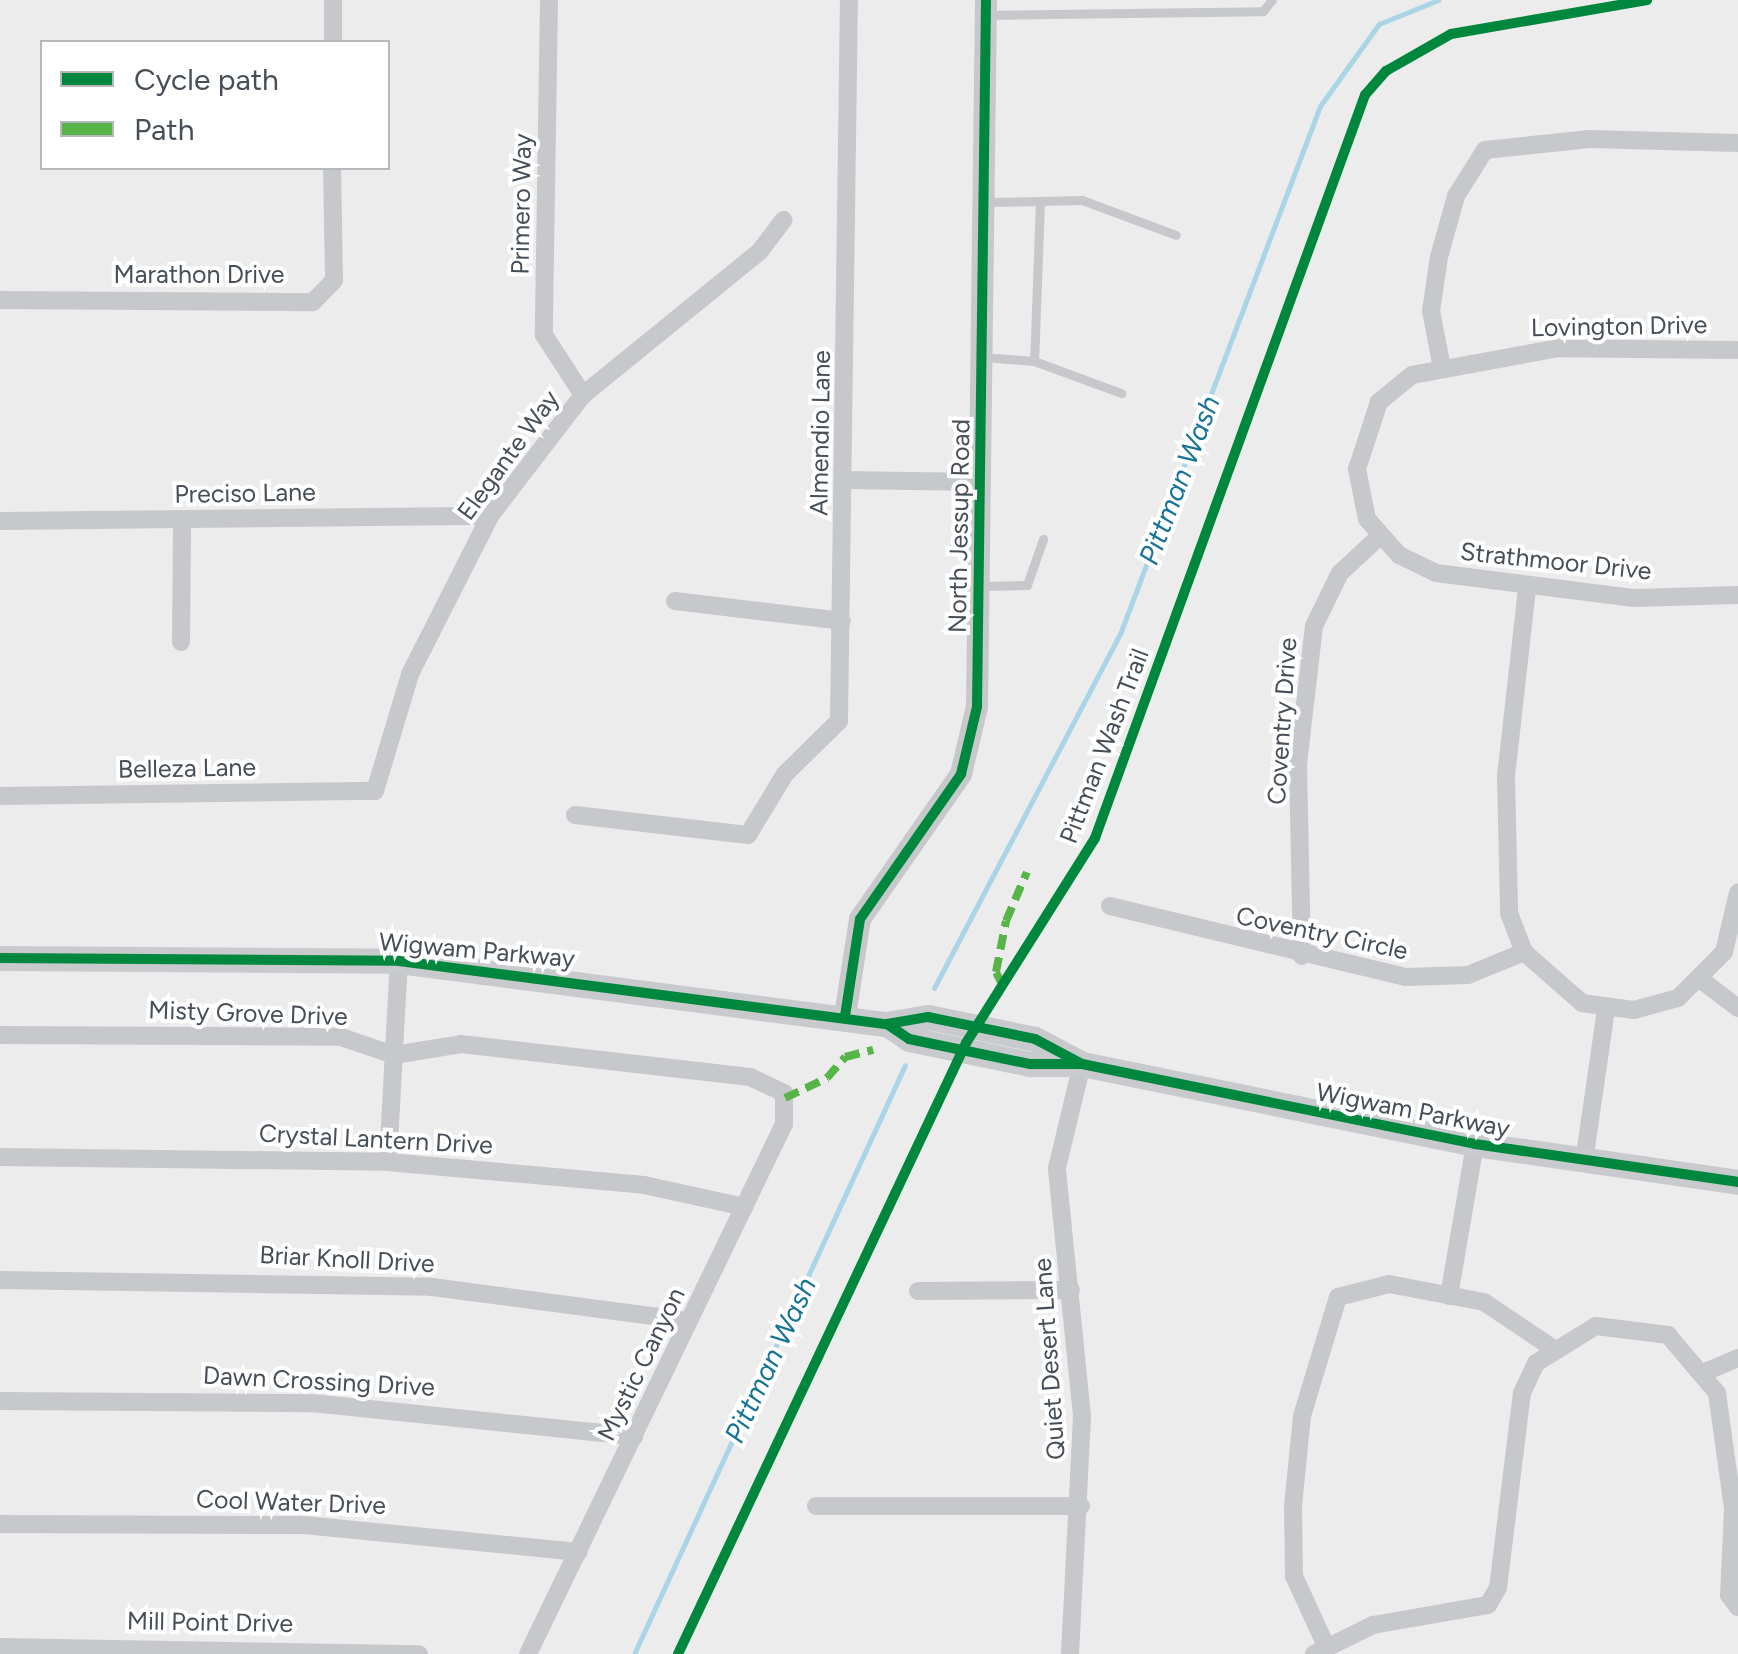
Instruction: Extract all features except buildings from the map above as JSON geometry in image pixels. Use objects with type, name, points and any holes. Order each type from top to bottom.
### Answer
[{"type":"main road","name":"Wigwam Parkway","points":[[0,958],[400,961],[888,1024],[928,1017],[983,1027],[1082,1064],[1475,1144],[1738,1182]]},
{"type":"street","points":[[333,40],[334,0]]},
{"type":"street","name":"Primero Way","points":[[549,0],[544,335],[583,395]]},
{"type":"street","name":"Almendio Lane","points":[[575,815],[748,834],[786,774],[839,721],[849,0]]},
{"type":"street","name":"North Jessup Road","points":[[845,1016],[860,919],[894,860],[946,802],[971,744],[978,586],[986,7]]},
{"type":"street","points":[[1381,536],[1360,486],[1362,436],[1379,402],[1412,375],[1442,368],[1431,311],[1439,257],[1478,156],[1589,139],[1738,143]]},
{"type":"street","name":"Marathon Drive","points":[[0,300],[313,302],[334,280],[332,170]]},
{"type":"street","name":"Elegante Way","points":[[374,791],[410,674],[490,516],[583,395],[760,251],[782,220]]},
{"type":"street","name":"Lovington Drive","points":[[1442,368],[1558,348],[1738,350]]},
{"type":"street","points":[[844,480],[980,482]]},
{"type":"street","name":"Preciso Lane","points":[[0,520],[490,516]]},
{"type":"street","points":[[182,519],[182,642]]},
{"type":"street","name":"Strathmoor Drive","points":[[1381,536],[1436,573],[1527,589],[1738,595]]},
{"type":"street","name":"Coventry Drive","points":[[1302,956],[1298,764],[1314,626],[1340,573],[1381,536]]},
{"type":"street","points":[[1527,589],[1506,776],[1510,914],[1524,952],[1550,984],[1606,1009],[1678,998],[1700,979],[1735,927],[1738,892]]},
{"type":"street","points":[[675,601],[842,621]]},
{"type":"street","name":"Belleza Lane","points":[[0,796],[374,791]]},
{"type":"street","name":"Coventry Circle","points":[[1110,906],[1302,956],[1439,980],[1524,952]]},
{"type":"street","points":[[388,1162],[400,961]]},
{"type":"street","points":[[1700,979],[1738,1008]]},
{"type":"street","points":[[1584,1162],[1606,1009]]},
{"type":"street","name":"Misty Grove Drive","points":[[0,1036],[341,1038],[394,1056],[460,1044],[750,1078],[784,1093]]},
{"type":"street","name":"Quiet Desert Lane","points":[[1070,1654],[1081,1506],[1071,1290],[1057,1168],[1082,1064]]},
{"type":"street","name":"Mystic Canyon","points":[[528,1654],[784,1124],[784,1093]]},
{"type":"street","points":[[1449,1296],[1475,1144]]},
{"type":"street","name":"Crystal Lantern Drive","points":[[0,1157],[388,1162],[644,1184],[745,1206]]},
{"type":"street","name":"Briar Knoll Drive","points":[[0,1280],[432,1288],[689,1321]]},
{"type":"street","points":[[1554,1349],[1504,1312],[1449,1296],[1389,1284],[1347,1290],[1327,1319],[1302,1416],[1293,1506],[1294,1576],[1320,1650],[1373,1626],[1488,1605],[1503,1559],[1509,1442],[1536,1363],[1554,1349],[1568,1336],[1628,1324],[1668,1335],[1704,1372],[1725,1420],[1730,1595],[1738,1608]]},
{"type":"street","points":[[918,1291],[1071,1290]]},
{"type":"street","points":[[1704,1372],[1738,1358]]},
{"type":"street","name":"Dawn Crossing Drive","points":[[0,1402],[312,1403],[634,1436]]},
{"type":"street","points":[[816,1506],[1081,1506]]},
{"type":"street","name":"Cool Water Drive","points":[[0,1524],[304,1525],[579,1552]]},
{"type":"street","name":"Mill Point Drive","points":[[0,1647],[419,1654]]},
{"type":"lane","points":[[1154,0],[1154,12]]},
{"type":"lane","points":[[986,7],[1154,12],[1263,10],[1272,0]]},
{"type":"lane","points":[[983,202],[1082,200],[1176,235]]},
{"type":"lane","points":[[1034,361],[1040,201]]},
{"type":"lane","points":[[981,357],[1034,361],[1121,393]]},
{"type":"lane","points":[[978,586],[1027,585],[1043,539]]},
{"type":"waterway","name":"Pittman Wash","points":[[934,988],[1120,634],[1320,106],[1379,24],[1438,0]]},
{"type":"waterway","name":"Pittman Wash","points":[[634,1654],[905,1065]]},
{"type":"marked path","points":[[1003,986],[996,972],[1006,921],[1027,872]]},
{"type":"marked path","points":[[785,1098],[827,1078],[845,1057],[873,1050]]},
{"type":"cycle path","points":[[845,1016],[860,919],[961,774],[977,707],[986,0]]},
{"type":"cycle path","name":"Pittman Wash Trail","points":[[678,1654],[966,1043],[1095,838],[1365,95],[1386,71],[1451,34],[1647,0]]},
{"type":"cycle path","points":[[0,958],[399,961],[887,1024],[928,1017],[1035,1039],[1082,1064]]},
{"type":"cycle path","points":[[887,1024],[909,1039],[1030,1064],[1082,1064],[1475,1144],[1738,1182]]}]
